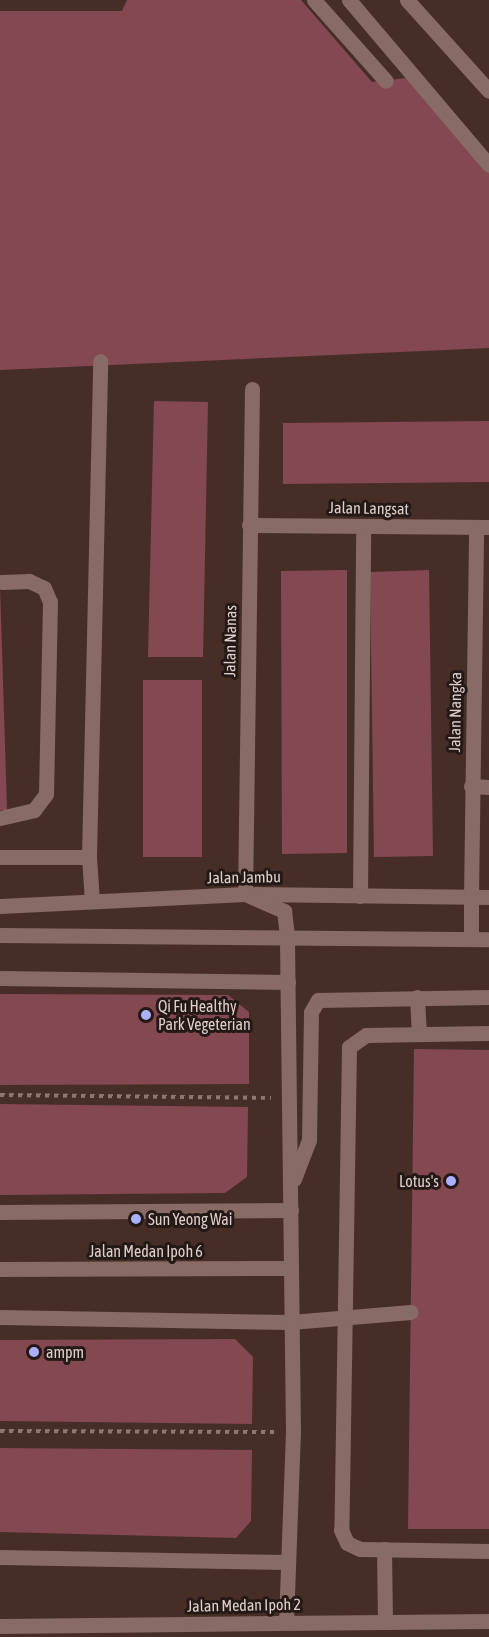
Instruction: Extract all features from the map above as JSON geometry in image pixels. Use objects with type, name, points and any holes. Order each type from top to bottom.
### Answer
[{"type":"street","points":[[314,0],[386,81]]},
{"type":"street","points":[[349,0],[489,165]]},
{"type":"street","points":[[407,0],[489,91]]},
{"type":"street","points":[[92,901],[88,857],[100,361]]},
{"type":"street","name":"Jalan Nanas","points":[[245,894],[252,389]]},
{"type":"street","name":"Jalan Langsat","points":[[249,525],[483,527]]},
{"type":"street","points":[[360,896],[363,526]]},
{"type":"street","name":"Jalan Nangka","points":[[471,939],[473,678],[483,527]]},
{"type":"street","points":[[0,818],[34,810],[46,794],[50,602],[44,588],[29,581],[2,582]]},
{"type":"street","points":[[473,678],[489,679]]},
{"type":"street","points":[[471,786],[489,787]]},
{"type":"street","points":[[0,857],[88,857]]},
{"type":"street","points":[[245,894],[284,911],[287,936],[292,1432],[286,1622]]},
{"type":"street","name":"Jalan Jambu","points":[[0,906],[245,894],[489,897]]},
{"type":"street","points":[[0,935],[489,939]]},
{"type":"street","points":[[0,978],[288,982]]},
{"type":"street","points":[[417,997],[418,1034]]},
{"type":"street","points":[[290,1187],[309,1140],[313,1005],[326,998],[489,997]]},
{"type":"street","points":[[489,1033],[366,1035],[349,1047],[347,1318],[341,1530],[353,1547],[489,1551]]},
{"type":"street","points":[[0,1212],[291,1210]]},
{"type":"street","name":"Jalan Medan Ipoh 6","points":[[0,1269],[291,1268]]},
{"type":"street","points":[[0,1317],[291,1322],[411,1312]]},
{"type":"street","points":[[384,1549],[385,1622]]},
{"type":"street","points":[[0,1557],[288,1562]]},
{"type":"street","name":"Jalan Medan Ipoh 2","points":[[0,1626],[73,1632],[286,1622],[489,1621]]},
{"type":"path","points":[[0,1095],[289,1098]]},
{"type":"path","points":[[0,1431],[292,1432]]},
{"type":"building","points":[[127,0],[301,0],[372,82],[415,77],[489,162],[489,348],[0,370],[0,11],[122,11]]},
{"type":"building","points":[[154,401],[208,402],[203,657],[148,657]]},
{"type":"building","points":[[489,421],[489,482],[283,484],[283,423]]},
{"type":"building","points":[[347,570],[347,853],[282,854],[281,571]]},
{"type":"building","points":[[429,570],[433,856],[374,857],[370,572]]},
{"type":"building","points":[[0,586],[7,810],[0,810]]},
{"type":"building","points":[[143,680],[202,680],[202,857],[143,857]]},
{"type":"building","points":[[0,994],[228,995],[249,1012],[249,1084],[0,1085]]},
{"type":"building","name":"Lotus's","points":[[414,1049],[489,1050],[489,1529],[408,1529]]},
{"type":"building","points":[[0,1104],[248,1107],[247,1177],[225,1193],[0,1195]]},
{"type":"building","points":[[235,1339],[253,1357],[252,1424],[0,1421],[0,1340]]},
{"type":"building","points":[[0,1448],[252,1450],[251,1521],[236,1538],[0,1532]]},
{"type":"place","name":"Qi Fu Healthy Park Vegeterian","points":[[146,1015]]},
{"type":"place","name":"Lotus's","points":[[451,1181]]},
{"type":"place","name":"Sun Yeong Wai","points":[[136,1219]]},
{"type":"place","name":"ampm","points":[[34,1352]]}]
